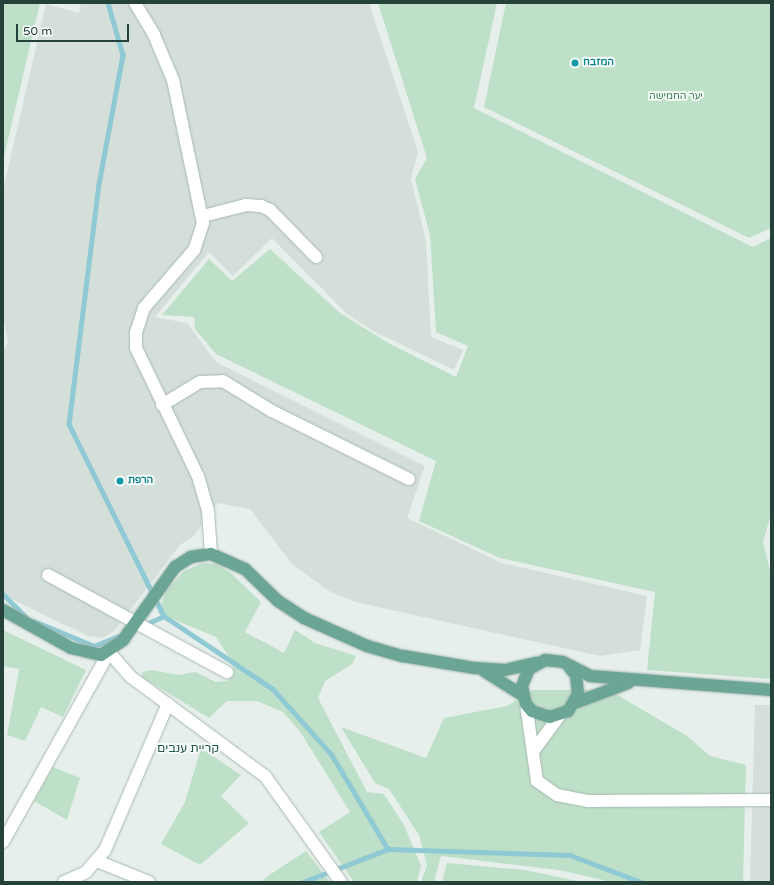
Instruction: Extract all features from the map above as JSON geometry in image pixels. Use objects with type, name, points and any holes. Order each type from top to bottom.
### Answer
[{"type":"main road","points":[[3,610],[79,652],[94,655],[108,652],[123,640],[175,567],[191,557],[211,554],[233,561],[278,601],[334,633],[403,656],[475,668],[505,670],[554,660],[590,676],[771,690]]},
{"type":"main road","points":[[524,700],[524,677],[536,663]]},
{"type":"main road","points":[[475,668],[500,679],[540,715],[560,715],[575,703],[610,688],[645,680]]},
{"type":"main road","points":[[570,668],[578,684],[575,703]]},
{"type":"street","points":[[135,3],[154,35],[174,85],[203,216],[202,229],[194,250],[149,300],[137,324],[138,357],[202,490],[211,554]]},
{"type":"street","points":[[203,216],[246,205],[261,206],[270,210],[316,257]]},
{"type":"street","points":[[162,405],[200,382],[223,381],[272,411],[409,479]]},
{"type":"street","points":[[48,575],[227,672]]},
{"type":"street","points":[[3,842],[108,652],[122,670],[265,776],[341,882]]},
{"type":"street","points":[[524,700],[534,750],[538,781],[544,788],[571,800],[771,800]]},
{"type":"street","points":[[64,882],[86,872],[97,861],[168,704]]},
{"type":"street","points":[[534,750],[560,715]]},
{"type":"street","points":[[97,861],[149,882]]},
{"type":"shaded area","points":[[81,3],[369,3],[418,152],[411,179],[426,241],[431,337],[463,350],[454,370],[373,331],[347,314],[272,238],[233,276],[209,252],[155,317],[187,323],[216,362],[425,466],[407,518],[502,563],[647,596],[640,650],[600,656],[355,602],[329,591],[292,564],[250,509],[218,503],[193,537],[180,545],[115,630],[103,638],[88,636],[3,595],[3,352],[8,343],[3,316],[3,190],[46,4],[79,13]]},
{"type":"shaded area","points":[[755,705],[771,705],[771,882],[750,882]]},
{"type":"green space","points":[[3,3],[40,3],[3,161]]},
{"type":"green space","points":[[378,3],[497,3],[474,108],[753,247],[771,238],[771,514],[763,542],[771,575],[771,679],[647,670],[655,592],[500,558],[419,521],[436,461],[216,354],[195,329],[194,317],[162,315],[209,259],[232,281],[270,249],[340,313],[390,344],[456,377],[468,346],[436,332],[430,235],[415,179],[427,158]]},
{"type":"green space","name":"יער החמישה","points":[[506,3],[771,3],[771,228],[749,238],[484,107]]},
{"type":"green space","points":[[203,563],[217,564],[232,574],[261,602],[245,632],[284,653],[295,630],[315,643],[356,656],[352,664],[325,681],[318,698],[367,792],[384,794],[404,825],[421,866],[417,882],[354,882],[319,832],[350,812],[301,733],[283,712],[257,701],[227,701],[209,718],[142,677],[143,672],[151,670],[179,675],[195,672],[216,682],[227,681],[234,665],[216,637],[158,613],[166,591],[184,571]]},
{"type":"green space","points":[[3,630],[86,670],[63,717],[41,707],[25,741],[7,735],[19,669],[3,666]]},
{"type":"green space","points":[[533,690],[609,690],[687,736],[710,756],[746,765],[743,882],[612,882],[559,870],[441,856],[434,882],[421,882],[427,865],[419,835],[389,789],[375,783],[341,727],[426,758],[444,718],[507,706]]},
{"type":"green space","points":[[201,748],[241,775],[221,796],[249,823],[200,865],[161,844],[185,802]]},
{"type":"green space","points":[[53,767],[80,778],[67,820],[34,801]]},
{"type":"green space","points":[[306,851],[330,882],[261,882],[268,876]]},
{"type":"green space","points":[[447,863],[525,870],[582,882],[442,882]]},
{"type":"waterway","points":[[108,3],[123,55],[99,184],[69,424],[164,616]]},
{"type":"waterway","points":[[3,594],[27,618]]},
{"type":"waterway","points":[[144,625],[164,616],[273,689],[332,755],[388,849]]},
{"type":"waterway","points":[[34,621],[94,646],[123,634]]},
{"type":"waterway","points":[[303,882],[388,849],[570,855],[641,882]]},
{"type":"place","name":"המזבח","points":[[575,63]]},
{"type":"place","name":"הרפת","points":[[120,481]]},
{"type":"district","name":"קריית ענבים","points":[[188,749]]}]
